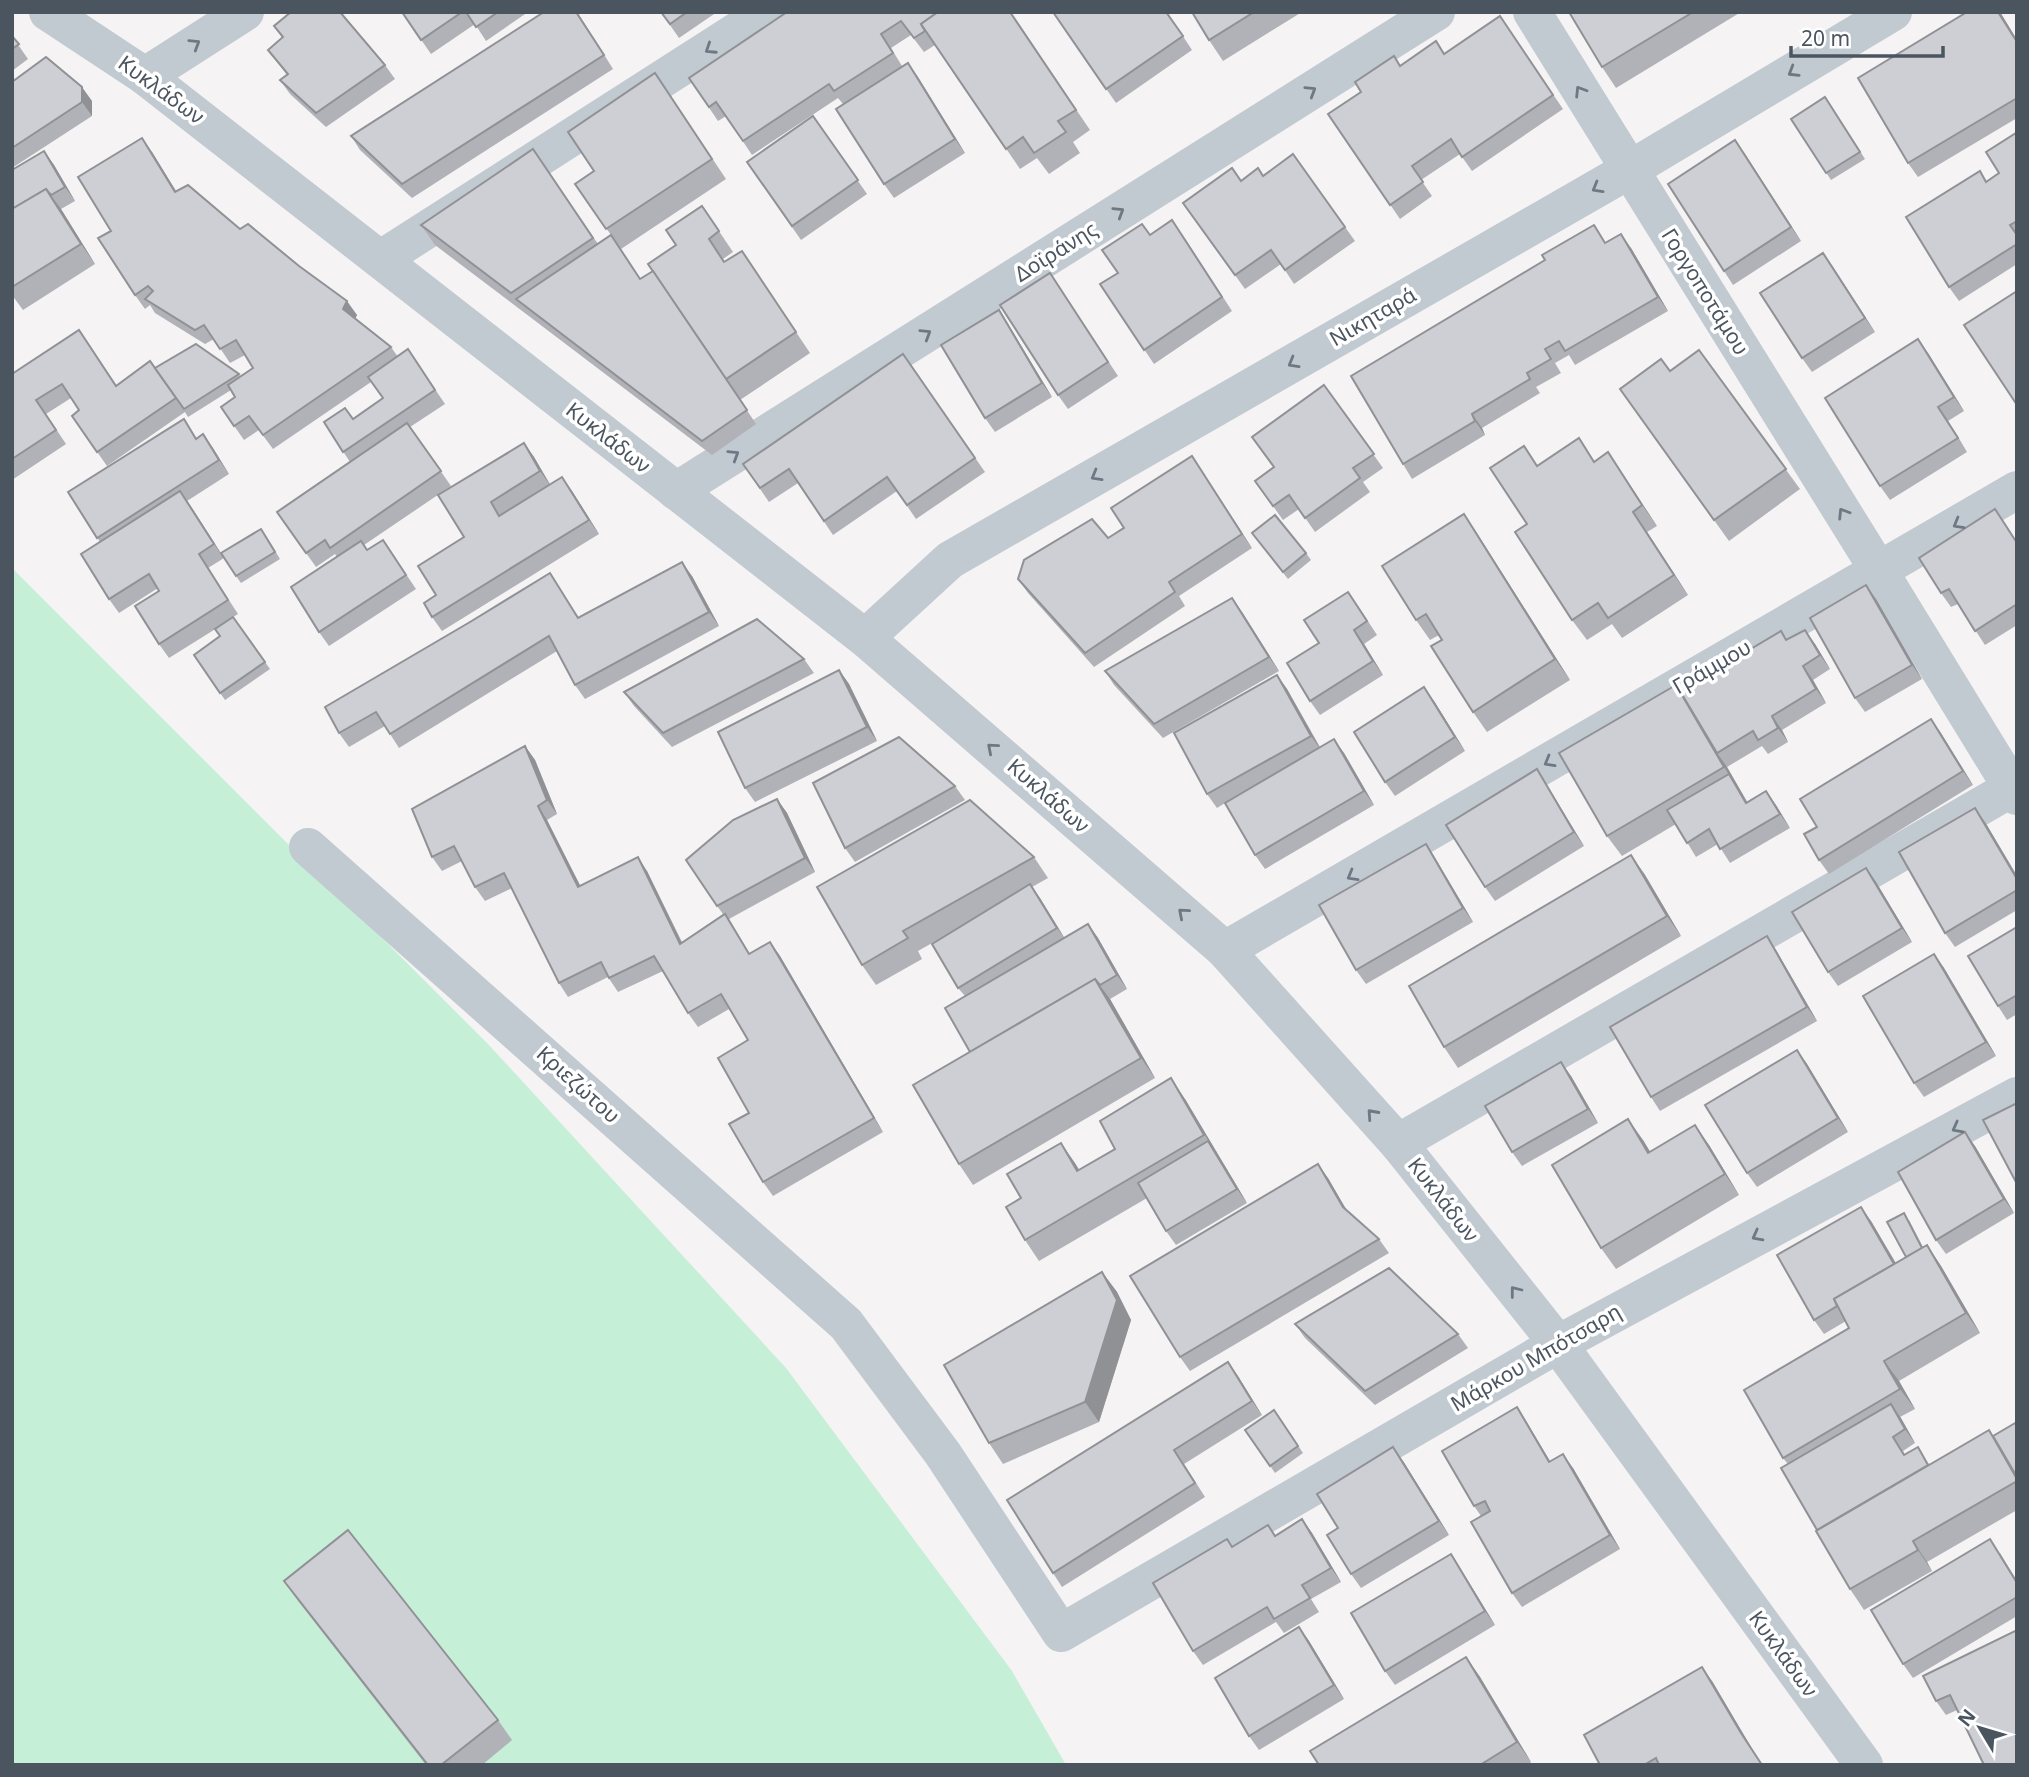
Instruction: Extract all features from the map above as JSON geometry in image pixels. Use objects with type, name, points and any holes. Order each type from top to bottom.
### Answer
[{"type":"street","name":"Κυκλάδων","points":[[48,12],[145,76],[865,638],[1224,950],[1398,1143],[1558,1344],[1864,1765]]},
{"type":"street","points":[[145,76],[245,12]]},
{"type":"street","points":[[381,259],[767,12]]},
{"type":"street","name":"Δοϊράνης","points":[[676,491],[1436,12]]},
{"type":"street","name":"Γοργοποτάμου","points":[[1532,12],[2014,792]]},
{"type":"street","name":"Νικηταρά","points":[[865,638],[950,560],[1629,170],[1893,12]]},
{"type":"street","name":"Γράμμου","points":[[1224,950],[2017,490]]},
{"type":"street","points":[[1398,1143],[2014,792]]},
{"type":"street","name":"Κριεζώτου","points":[[308,847],[846,1324],[943,1454],[1061,1633]]},
{"type":"street","name":"Μάρκου Μπότσαρη","points":[[1061,1633],[1558,1344],[2017,1096]]},
{"type":"green space","points":[[12,568],[487,1043],[786,1368],[1012,1671],[1066,1765],[12,1765]]},
{"type":"building","points":[[291,12],[340,12],[385,65],[316,113],[280,80],[288,74],[268,50],[283,37],[274,26]]},
{"type":"building","points":[[402,12],[462,12],[421,40]]},
{"type":"building","points":[[466,12],[498,12],[476,27]]},
{"type":"building","points":[[544,12],[576,12],[604,55],[402,184],[351,136]]},
{"type":"building","points":[[661,12],[687,12],[670,24]]},
{"type":"building","points":[[787,12],[938,12],[921,24],[925,31],[914,38],[901,21],[881,34],[893,53],[834,91],[829,84],[743,141],[716,102],[709,107],[689,78]]},
{"type":"building","points":[[938,12],[1010,12],[1076,110],[1058,121],[1066,132],[1034,153],[1023,137],[1006,149],[921,24]]},
{"type":"building","points":[[1053,12],[1166,12],[1183,36],[1106,89]]},
{"type":"building","points":[[1192,12],[1254,12],[1209,40]]},
{"type":"building","points":[[1569,12],[1693,12],[1602,67]]},
{"type":"building","points":[[1967,12],[1998,12],[2017,42],[2017,98],[1908,163],[1858,78]]},
{"type":"building","points":[[1500,16],[1553,95],[1462,157],[1451,139],[1412,166],[1423,182],[1390,205],[1328,114],[1361,92],[1355,82],[1394,56],[1400,66],[1436,41],[1444,54]]},
{"type":"building","points":[[12,36],[19,44],[12,49]]},
{"type":"building","points":[[46,57],[82,87],[82,102],[12,148],[12,82]]},
{"type":"building","points":[[908,63],[955,139],[884,184],[836,109]]},
{"type":"building","points":[[655,73],[712,159],[606,229],[575,184],[594,171],[568,132]]},
{"type":"building","points":[[1825,97],[1860,152],[1826,173],[1791,119]]},
{"type":"building","points":[[813,116],[858,180],[792,226],[747,162]]},
{"type":"building","points":[[2016,133],[2017,221],[2010,225],[2017,235],[2017,244],[1949,287],[1906,217],[1980,171],[1986,182],[1999,173],[1986,152]]},
{"type":"building","points":[[142,138],[175,192],[188,185],[240,229],[248,224],[347,301],[343,309],[391,347],[263,435],[249,416],[234,426],[221,407],[235,397],[228,385],[253,368],[236,340],[220,349],[204,325],[195,330],[145,299],[153,291],[148,286],[135,295],[98,238],[111,231],[78,177]]},
{"type":"building","points":[[1735,140],[1791,227],[1724,271],[1668,184]]},
{"type":"building","points":[[533,149],[593,238],[511,293],[421,225]]},
{"type":"building","points":[[44,151],[65,187],[51,195],[46,189],[12,209],[12,170]]},
{"type":"building","points":[[1293,154],[1345,227],[1285,270],[1271,250],[1235,275],[1183,203],[1232,168],[1241,181],[1258,168],[1263,176]]},
{"type":"building","points":[[46,189],[81,244],[12,287],[12,209]]},
{"type":"building","points":[[702,206],[719,231],[709,239],[724,262],[742,251],[796,332],[726,379],[648,264],[676,245],[666,230]]},
{"type":"building","points":[[1172,220],[1222,297],[1144,350],[1100,284],[1118,273],[1102,250],[1142,224],[1150,235]]},
{"type":"building","points":[[1594,225],[1605,243],[1621,234],[1658,297],[1565,351],[1559,341],[1545,349],[1551,359],[1527,373],[1530,379],[1472,414],[1475,421],[1403,464],[1351,376],[1545,260],[1542,255]]},
{"type":"building","points":[[611,235],[640,279],[653,271],[747,410],[702,441],[516,299]]},
{"type":"building","points":[[1823,253],[1865,318],[1802,358],[1760,293]]},
{"type":"building","points":[[1050,273],[1108,362],[1058,395],[1000,305]]},
{"type":"building","points":[[2017,291],[2017,405],[1964,325]]},
{"type":"building","points":[[999,310],[1042,383],[985,418],[941,345]]},
{"type":"building","points":[[79,330],[116,386],[150,361],[176,398],[97,452],[72,416],[79,410],[62,384],[36,400],[56,430],[12,459],[12,374]]},
{"type":"building","points":[[1918,339],[1954,397],[1938,407],[1958,438],[1880,486],[1825,398]]},
{"type":"building","points":[[196,344],[239,374],[184,409],[155,368]]},
{"type":"building","points":[[408,349],[435,390],[343,452],[324,422],[345,408],[353,419],[383,398],[368,377]]},
{"type":"building","points":[[1699,350],[1786,469],[1714,520],[1620,389],[1661,359],[1670,371]]},
{"type":"building","points":[[903,354],[975,458],[907,505],[887,477],[824,521],[789,469],[760,488],[743,464]]},
{"type":"building","points":[[1324,385],[1374,454],[1353,468],[1360,478],[1305,518],[1289,495],[1273,506],[1255,481],[1274,467],[1252,437]]},
{"type":"building","points":[[184,419],[196,439],[203,434],[219,460],[97,538],[68,492]]},
{"type":"building","points":[[407,423],[441,471],[330,548],[325,540],[306,553],[277,512]]},
{"type":"building","points":[[1579,438],[1594,462],[1608,452],[1642,505],[1633,512],[1674,575],[1608,618],[1598,603],[1572,620],[1515,532],[1527,524],[1490,468],[1524,446],[1537,466]]},
{"type":"building","points":[[524,443],[540,471],[491,502],[499,516],[562,477],[589,520],[432,617],[424,603],[436,595],[418,566],[464,537],[438,495]]},
{"type":"building","points":[[1192,456],[1242,534],[1169,582],[1175,592],[1085,653],[1018,579],[1024,560],[1092,519],[1108,538],[1124,528],[1111,508]]},
{"type":"building","points":[[180,491],[214,544],[199,554],[228,600],[159,644],[135,606],[159,591],[149,574],[109,599],[81,554]]},
{"type":"building","points":[[1995,509],[2017,543],[2017,604],[1975,631],[1949,589],[1941,593],[1919,558]]},
{"type":"building","points":[[1464,514],[1555,659],[1473,712],[1431,646],[1442,640],[1426,614],[1416,620],[1382,566]]},
{"type":"building","points":[[1275,515],[1306,553],[1283,572],[1252,533]]},
{"type":"building","points":[[261,529],[275,552],[236,576],[221,553]]},
{"type":"building","points":[[383,540],[406,575],[319,632],[291,587],[361,541],[367,550]]},
{"type":"building","points":[[682,562],[709,612],[575,685],[549,636],[390,734],[376,712],[339,733],[325,707],[550,573],[578,618]]},
{"type":"building","points":[[1866,585],[1912,665],[1855,698],[1810,618]]},
{"type":"building","points":[[1348,592],[1367,621],[1354,630],[1373,661],[1310,701],[1287,663],[1319,643],[1304,620]]},
{"type":"building","points":[[1232,598],[1269,657],[1154,724],[1105,671]]},
{"type":"building","points":[[233,617],[265,662],[220,693],[194,655],[220,636],[215,629]]},
{"type":"building","points":[[757,619],[804,659],[663,733],[624,692]]},
{"type":"building","points":[[1805,630],[1820,655],[1803,666],[1816,689],[1772,716],[1778,728],[1758,740],[1753,731],[1717,753],[1680,691],[1781,631],[1786,640]]},
{"type":"building","points":[[839,670],[867,727],[745,788],[718,732]]},
{"type":"building","points":[[1277,675],[1311,736],[1207,794],[1174,733]]},
{"type":"building","points":[[1676,685],[1724,767],[1607,836],[1559,753]]},
{"type":"building","points":[[1424,687],[1455,737],[1385,782],[1354,732]]},
{"type":"building","points":[[1931,719],[1963,771],[1819,860],[1804,834],[1817,827],[1800,799]]},
{"type":"building","points":[[899,737],[955,786],[845,848],[813,783]]},
{"type":"building","points":[[1334,739],[1364,791],[1255,855],[1225,803]]},
{"type":"building","points":[[525,746],[547,800],[538,806],[578,887],[638,857],[680,944],[725,914],[749,954],[770,942],[874,1118],[763,1182],[729,1124],[749,1113],[718,1058],[748,1040],[721,994],[688,1013],[654,956],[609,978],[601,962],[559,983],[504,873],[475,887],[454,846],[432,857],[412,809]]},
{"type":"building","points":[[1537,769],[1574,832],[1485,887],[1446,825]]},
{"type":"building","points":[[1729,774],[1746,803],[1766,791],[1780,814],[1720,849],[1709,829],[1687,843],[1667,810]]},
{"type":"building","points":[[777,799],[805,858],[717,906],[686,860],[733,820]]},
{"type":"building","points":[[970,800],[1034,857],[903,931],[908,938],[862,965],[817,887]]},
{"type":"building","points":[[1975,808],[2017,879],[2017,890],[1945,933],[1899,852]]},
{"type":"building","points":[[1426,844],[1463,908],[1356,970],[1319,905]]},
{"type":"building","points":[[1631,855],[1667,916],[1444,1047],[1409,986]]},
{"type":"building","points":[[1866,868],[1902,928],[1828,972],[1792,912]]},
{"type":"building","points":[[1030,884],[1057,928],[958,988],[932,944]]},
{"type":"building","points":[[1088,924],[1117,975],[1100,985],[1095,979],[970,1052],[945,1008]]},
{"type":"building","points":[[2017,927],[2017,995],[1998,1006],[1968,956]]},
{"type":"building","points":[[1767,936],[1807,1007],[1651,1097],[1610,1027]]},
{"type":"building","points":[[1934,954],[1986,1042],[1914,1083],[1863,996]]},
{"type":"building","points":[[1095,979],[1141,1058],[959,1164],[913,1085]]},
{"type":"building","points":[[1797,1050],[1838,1118],[1747,1173],[1705,1105]]},
{"type":"building","points":[[1561,1062],[1588,1109],[1512,1152],[1485,1106]]},
{"type":"building","points":[[1171,1078],[1204,1135],[1025,1240],[1006,1207],[1021,1198],[1007,1174],[1061,1143],[1077,1171],[1115,1149],[1100,1121]]},
{"type":"building","points":[[2017,1103],[2017,1184],[1983,1120]]},
{"type":"building","points":[[1628,1119],[1648,1153],[1695,1125],[1725,1174],[1601,1248],[1552,1165]]},
{"type":"building","points":[[1965,1132],[2004,1199],[1936,1240],[1898,1172]]},
{"type":"building","points":[[1208,1141],[1237,1189],[1166,1231],[1138,1183]]},
{"type":"building","points":[[1318,1164],[1343,1207],[1379,1239],[1180,1357],[1130,1276]]},
{"type":"building","points":[[1861,1207],[1894,1264],[1834,1299],[1837,1306],[1814,1320],[1777,1255]]},
{"type":"building","points":[[1904,1213],[1922,1248],[1906,1257],[1887,1222]]},
{"type":"building","points":[[1927,1245],[1966,1313],[1884,1361],[1900,1389],[1783,1458],[1744,1390],[1849,1328],[1834,1299]]},
{"type":"building","points":[[1389,1268],[1458,1334],[1365,1391],[1295,1324]]},
{"type":"building","points":[[1102,1272],[1117,1300],[1085,1402],[989,1443],[944,1365]]},
{"type":"building","points":[[1228,1362],[1252,1401],[1174,1450],[1195,1483],[1053,1573],[1007,1500]]},
{"type":"building","points":[[1891,1404],[1905,1429],[1893,1437],[1904,1455],[1918,1447],[1928,1465],[1817,1530],[1781,1468]]},
{"type":"building","points":[[1517,1407],[1549,1462],[1563,1454],[1610,1535],[1512,1593],[1471,1522],[1490,1511],[1485,1501],[1474,1506],[1442,1451]]},
{"type":"building","points":[[1274,1410],[1298,1446],[1270,1466],[1245,1430]]},
{"type":"building","points":[[2017,1422],[2017,1477],[1993,1436]]},
{"type":"building","points":[[1989,1430],[2017,1481],[1913,1541],[1918,1550],[1850,1589],[1816,1531]]},
{"type":"building","points":[[1393,1447],[1439,1521],[1351,1574],[1327,1535],[1338,1528],[1317,1494]]},
{"type":"building","points":[[1302,1519],[1331,1568],[1302,1585],[1310,1598],[1274,1619],[1267,1607],[1193,1651],[1153,1583],[1227,1539],[1232,1547],[1268,1525],[1275,1536]]},
{"type":"building","points":[[348,1530],[498,1720],[441,1765],[428,1765],[284,1581]]},
{"type":"building","points":[[1990,1539],[2017,1583],[2017,1597],[1903,1664],[1871,1610]]},
{"type":"building","points":[[1451,1554],[1485,1611],[1385,1671],[1351,1613]]},
{"type":"building","points":[[1299,1627],[1334,1685],[1249,1736],[1215,1678]]},
{"type":"building","points":[[2017,1630],[2017,1765],[1984,1765],[1950,1695],[1936,1701],[1923,1676]]},
{"type":"building","points":[[1466,1657],[1517,1742],[1480,1765],[1319,1765],[1310,1751]]},
{"type":"building","points":[[1702,1667],[1762,1765],[1659,1765],[1656,1758],[1644,1765],[1600,1765],[1584,1735]]}]
